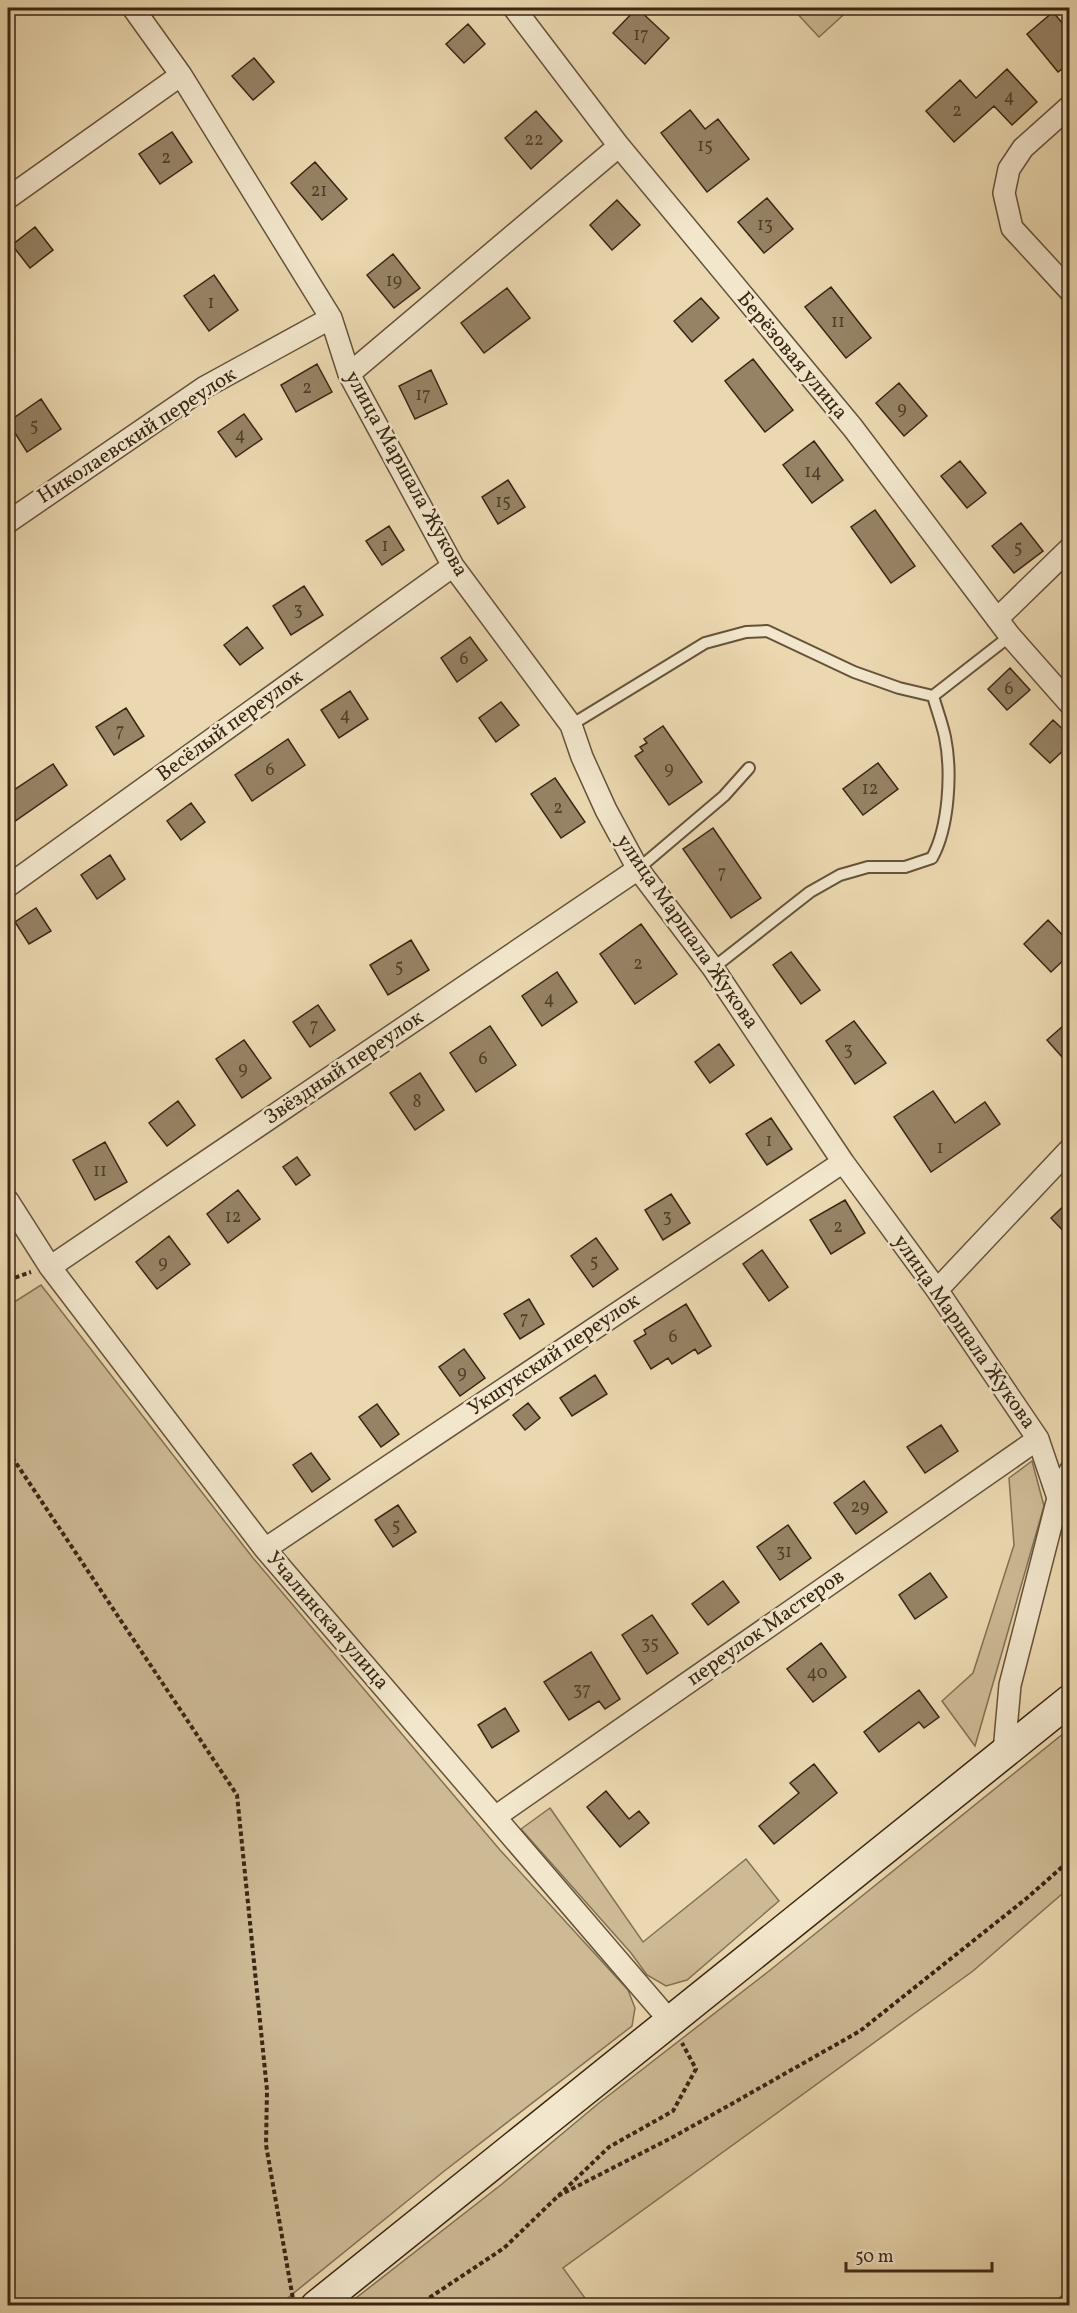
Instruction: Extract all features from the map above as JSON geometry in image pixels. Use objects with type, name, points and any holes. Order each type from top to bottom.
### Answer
[{"type":"main road","points":[[315,2306],[1070,1700]]},
{"type":"street","name":"улица Маршала Жукова","points":[[132,8],[181,75],[331,318],[349,374],[453,566],[571,725],[582,757],[606,810],[638,869],[713,968],[843,1162],[937,1290],[1038,1439],[1058,1498]]},
{"type":"street","name":"Берёзовая улица","points":[[514,8],[618,146],[853,428],[1010,636],[1070,704]]},
{"type":"street","points":[[8,198],[181,75]]},
{"type":"street","points":[[1070,106],[1023,148],[1009,169],[1004,193],[1012,228],[1070,291]]},
{"type":"street","points":[[349,374],[618,146]]},
{"type":"street","name":"Николаевский переулок","points":[[8,522],[205,387],[331,318]]},
{"type":"street","points":[[997,619],[1070,548]]},
{"type":"street","name":"Весёлый переулок","points":[[8,886],[453,566]]},
{"type":"street","name":"Звёздный переулок","points":[[50,1267],[638,869]]},
{"type":"street","points":[[937,1290],[1070,1149]]},
{"type":"street","name":"Укшукский переулок","points":[[265,1549],[843,1162]]},
{"type":"street","name":"Учалинская улица","points":[[8,1201],[50,1267],[265,1549],[670,2021]]},
{"type":"street","name":"переулок Мастеров","points":[[495,1817],[1038,1439]]},
{"type":"street","points":[[1004,1752],[1010,1685],[1058,1498],[1070,1471]]},
{"type":"lane","points":[[571,725],[705,643],[746,632],[767,631],[854,672],[900,688],[933,696]]},
{"type":"lane","points":[[933,696],[1010,636]]},
{"type":"lane","points":[[713,968],[810,892],[840,875],[868,867],[905,867],[932,858],[939,844],[949,770],[945,737],[933,696]]},
{"type":"lane","points":[[638,869],[724,796],[749,768]]},
{"type":"path","points":[[8,1451],[237,1795],[267,2090],[266,2145],[294,2306]]},
{"type":"path","points":[[558,2196],[675,2136],[860,2031],[1027,1898],[1070,1860]]},
{"type":"path","points":[[417,2306],[504,2248],[609,2147],[673,2111],[696,2069],[670,2021]]},
{"type":"shaded area","points":[[792,8],[851,8],[819,37]]},
{"type":"shaded area","points":[[41,1285],[253,1558],[500,1850],[628,1990],[635,2008],[632,2026],[443,2172],[279,2305],[8,2305],[8,1306]]},
{"type":"shaded area","points":[[1032,1461],[1044,1506],[975,1746],[942,1701],[973,1673],[1014,1545],[1009,1478]]},
{"type":"shaded area","points":[[1069,1729],[1069,1888],[973,1971],[563,2268],[590,2305],[347,2305],[502,2184],[599,2103],[769,1971]]},
{"type":"shaded area","points":[[550,1808],[643,1942],[746,1859],[779,1901],[687,1980],[666,1986],[647,1975],[631,1953],[521,1829]]},
{"type":"shaded area","points":[[1069,2290],[1069,2305],[1050,2305]]},
{"type":"building","points":[[637,8],[669,38],[645,64],[613,33]]},
{"type":"building","points":[[1053,12],[1070,32],[1070,63],[1058,72],[1027,34]]},
{"type":"building","points":[[468,24],[485,44],[464,63],[446,44]]},
{"type":"building","points":[[254,58],[274,82],[253,100],[232,76]]},
{"type":"building","points":[[1007,69],[1037,102],[1012,125],[994,106],[954,142],[926,111],[960,80],[976,98]]},
{"type":"building","points":[[690,110],[705,129],[718,119],[749,159],[707,192],[661,133]]},
{"type":"building","points":[[536,111],[562,141],[531,169],[505,138]]},
{"type":"building","points":[[172,132],[192,162],[160,184],[139,154]]},
{"type":"building","points":[[315,162],[347,199],[322,220],[291,183]]},
{"type":"building","points":[[767,198],[793,229],[764,253],[738,222]]},
{"type":"building","points":[[617,200],[640,225],[612,250],[590,225]]},
{"type":"building","points":[[35,227],[53,250],[30,268],[12,245]]},
{"type":"building","points":[[393,254],[420,288],[394,308],[367,275]]},
{"type":"building","points":[[214,275],[238,310],[209,331],[184,296]]},
{"type":"building","points":[[831,287],[871,338],[846,358],[805,307]]},
{"type":"building","points":[[507,288],[530,318],[484,353],[461,323]]},
{"type":"building","points":[[701,298],[719,318],[692,342],[674,321]]},
{"type":"building","points":[[753,359],[793,410],[765,432],[725,381]]},
{"type":"building","points":[[317,364],[332,392],[296,412],[281,385]]},
{"type":"building","points":[[431,370],[447,404],[415,419],[399,386]]},
{"type":"building","points":[[899,383],[927,416],[904,436],[876,403]]},
{"type":"building","points":[[41,399],[61,429],[27,452],[8,422]]},
{"type":"building","points":[[244,414],[262,439],[236,457],[218,432]]},
{"type":"building","points":[[814,441],[843,480],[812,503],[783,465]]},
{"type":"building","points":[[960,461],[986,493],[967,508],[941,476]]},
{"type":"building","points":[[508,480],[525,507],[498,524],[482,497]]},
{"type":"building","points":[[875,510],[915,566],[891,583],[851,527]]},
{"type":"building","points":[[1021,523],[1043,551],[1014,573],[992,546]]},
{"type":"building","points":[[389,526],[404,550],[382,565],[366,541]]},
{"type":"building","points":[[304,586],[323,615],[291,635],[273,606]]},
{"type":"building","points":[[247,627],[263,648],[240,665],[224,645]]},
{"type":"building","points":[[470,637],[487,660],[457,682],[441,658]]},
{"type":"building","points":[[1010,668],[1030,690],[1007,710],[988,689]]},
{"type":"building","points":[[350,691],[368,719],[339,738],[321,710]]},
{"type":"building","points":[[501,702],[519,725],[496,742],[479,718]]},
{"type":"building","points":[[126,708],[144,736],[114,755],[96,727]]},
{"type":"building","points":[[1053,720],[1070,736],[1070,744],[1050,763],[1030,744]]},
{"type":"building","points":[[663,726],[702,782],[669,805],[635,756],[643,751],[640,747],[647,743],[644,739]]},
{"type":"building","points":[[288,739],[305,765],[252,801],[235,775]]},
{"type":"building","points":[[878,763],[898,789],[863,815],[843,789]]},
{"type":"building","points":[[53,764],[67,785],[8,826],[8,794]]},
{"type":"building","points":[[555,778],[585,822],[561,838],[531,794]]},
{"type":"building","points":[[191,803],[205,822],[181,840],[167,821]]},
{"type":"building","points":[[713,828],[761,898],[731,918],[683,849]]},
{"type":"building","points":[[110,855],[125,879],[97,899],[81,875]]},
{"type":"building","points":[[36,908],[51,931],[29,944],[15,922]]},
{"type":"building","points":[[1048,920],[1070,943],[1070,954],[1051,972],[1024,944]]},
{"type":"building","points":[[641,924],[677,974],[635,1004],[600,954]]},
{"type":"building","points":[[411,940],[429,970],[388,995],[370,965]]},
{"type":"building","points":[[791,952],[820,990],[801,1004],[773,965]]},
{"type":"building","points":[[557,972],[577,1002],[542,1026],[522,996]]},
{"type":"building","points":[[318,1005],[335,1030],[310,1047],[293,1022]]},
{"type":"building","points":[[1070,1020],[1070,1066],[1047,1040]]},
{"type":"building","points":[[854,1021],[886,1063],[855,1084],[826,1041]]},
{"type":"building","points":[[490,1026],[516,1065],[476,1092],[450,1053]]},
{"type":"building","points":[[244,1040],[271,1078],[242,1098],[216,1059]]},
{"type":"building","points":[[719,1044],[734,1065],[710,1083],[695,1062]]},
{"type":"building","points":[[420,1073],[444,1110],[415,1130],[390,1093]]},
{"type":"building","points":[[933,1091],[955,1123],[985,1102],[1000,1124],[931,1172],[894,1117]]},
{"type":"building","points":[[178,1101],[195,1125],[167,1146],[149,1123]]},
{"type":"building","points":[[771,1118],[792,1149],[767,1165],[746,1134]]},
{"type":"building","points":[[105,1142],[127,1182],[95,1200],[73,1160]]},
{"type":"building","points":[[297,1157],[310,1175],[296,1185],[283,1167]]},
{"type":"building","points":[[238,1190],[260,1219],[228,1243],[207,1214]]},
{"type":"building","points":[[671,1194],[690,1223],[663,1240],[645,1210]]},
{"type":"building","points":[[845,1200],[865,1233],[831,1254],[810,1220]]},
{"type":"building","points":[[1070,1200],[1070,1238],[1051,1218]]},
{"type":"building","points":[[169,1236],[190,1264],[157,1289],[136,1262]]},
{"type":"building","points":[[596,1238],[618,1269],[593,1287],[571,1256]]},
{"type":"building","points":[[762,1250],[788,1287],[769,1301],[743,1264]]},
{"type":"building","points":[[529,1299],[544,1324],[520,1339],[504,1314]]},
{"type":"building","points":[[686,1304],[711,1346],[698,1354],[695,1349],[672,1364],[668,1358],[651,1369],[634,1341],[646,1334],[644,1330]]},
{"type":"building","points":[[464,1349],[485,1378],[460,1396],[439,1367]]},
{"type":"building","points":[[595,1375],[607,1394],[572,1416],[560,1398]]},
{"type":"building","points":[[528,1403],[540,1418],[525,1430],[513,1415]]},
{"type":"building","points":[[377,1404],[399,1434],[381,1447],[359,1417]]},
{"type":"building","points":[[941,1425],[958,1451],[925,1473],[907,1447]]},
{"type":"building","points":[[311,1453],[330,1479],[312,1492],[293,1465]]},
{"type":"building","points":[[864,1481],[887,1512],[856,1534],[834,1503]]},
{"type":"building","points":[[398,1505],[416,1532],[393,1547],[375,1520]]},
{"type":"building","points":[[788,1525],[811,1558],[780,1580],[757,1547]]},
{"type":"building","points":[[930,1573],[947,1597],[915,1619],[899,1595]]},
{"type":"building","points":[[723,1581],[739,1602],[708,1625],[692,1604]]},
{"type":"building","points":[[652,1615],[678,1653],[647,1674],[622,1635]]},
{"type":"building","points":[[821,1643],[846,1677],[813,1702],[787,1669]]},
{"type":"building","points":[[591,1652],[620,1699],[605,1709],[599,1701],[569,1720],[544,1682]]},
{"type":"building","points":[[919,1690],[939,1717],[924,1728],[919,1722],[879,1752],[864,1732]]},
{"type":"building","points":[[505,1708],[519,1731],[492,1748],[478,1725]]},
{"type":"building","points":[[814,1764],[837,1793],[774,1844],[759,1826],[799,1793],[790,1783]]},
{"type":"building","points":[[606,1791],[629,1819],[639,1811],[649,1823],[620,1847],[587,1807]]}]
